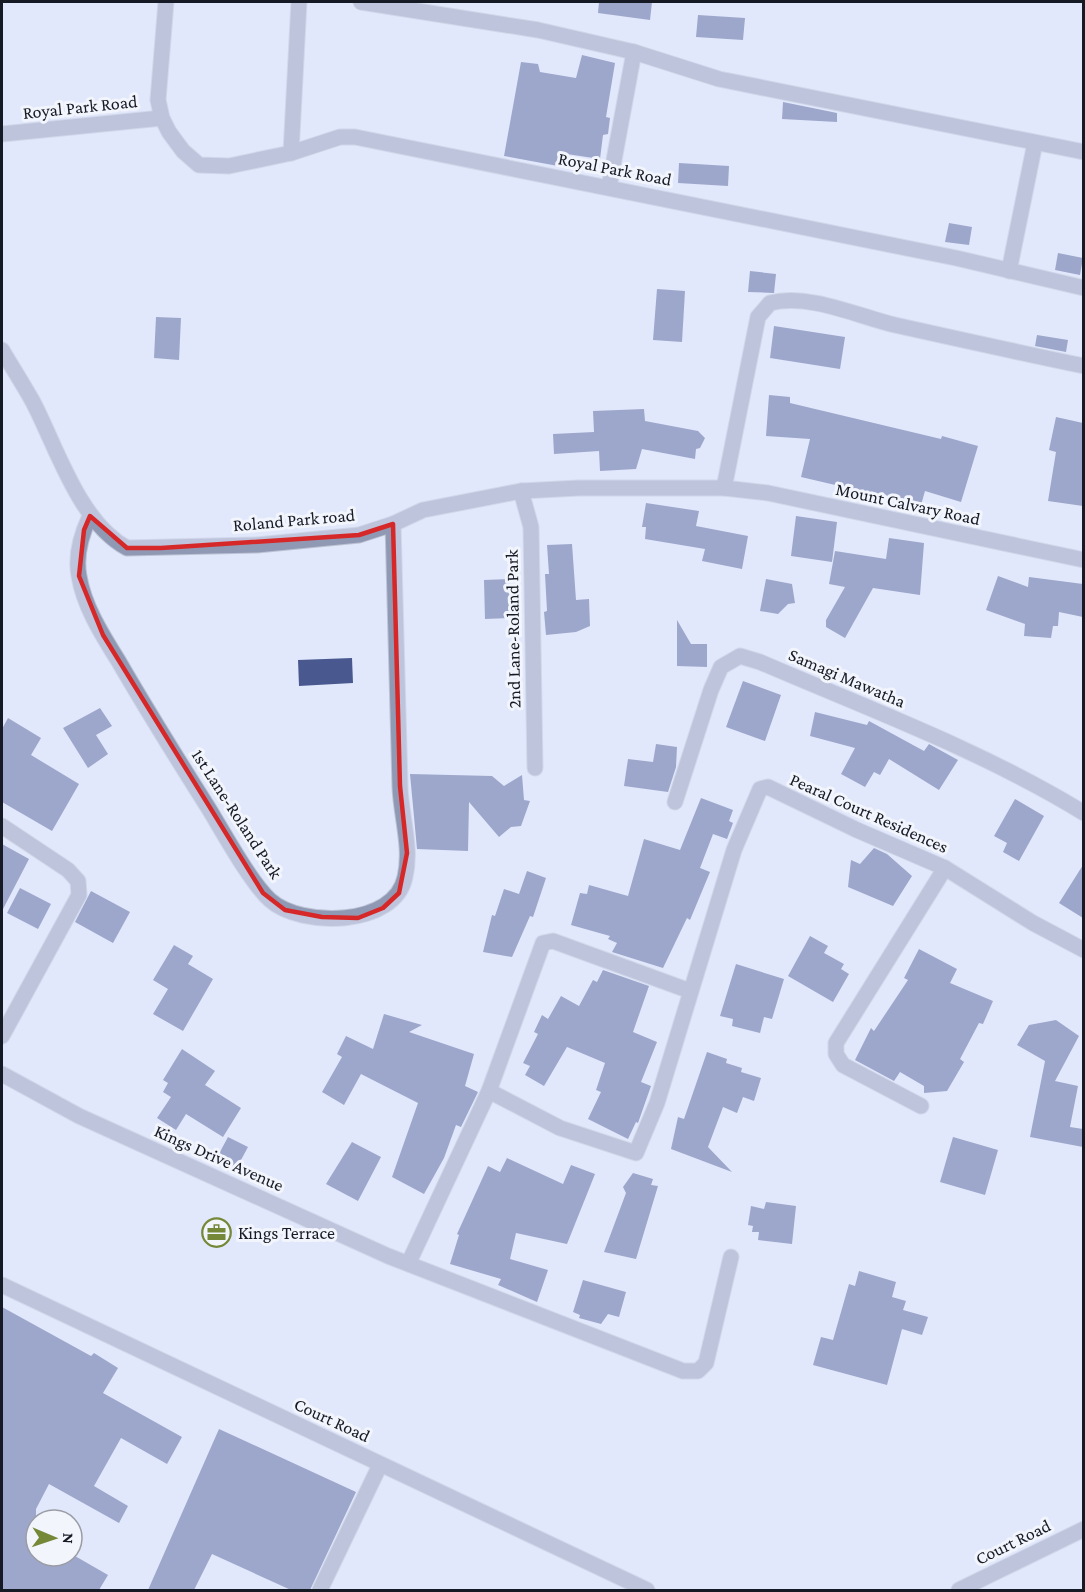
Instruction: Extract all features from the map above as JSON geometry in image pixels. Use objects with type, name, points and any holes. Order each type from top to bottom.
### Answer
[{"type":"street","name":"Royal Park Road","points":[[166,2],[158,83],[162,118],[183,151],[199,165],[229,166],[291,153],[340,137],[355,137],[609,187],[1083,288]]},
{"type":"street","points":[[291,153],[299,2]]},
{"type":"street","points":[[361,2],[538,30],[634,52],[720,79],[1083,152]]},
{"type":"street","points":[[609,187],[634,52]]},
{"type":"street","name":"Royal Park Road","points":[[2,134],[162,118]]},
{"type":"street","points":[[1009,271],[1035,143]]},
{"type":"street","points":[[724,488],[758,317],[770,303],[789,300],[831,307],[923,331],[1083,366]]},
{"type":"street","name":"Roland Park road","points":[[2,350],[32,401],[90,516],[114,541],[127,548],[247,545],[359,535],[393,524],[423,510],[484,496],[521,491],[579,488],[724,488]]},
{"type":"street","name":"Mount Calvary Road","points":[[724,488],[768,493],[1083,560]]},
{"type":"street","name":"2nd Lane-Roland Park","points":[[521,491],[531,526],[535,768]]},
{"type":"street","name":"1st Lane-Roland Park","points":[[90,516],[79,546],[79,576],[87,603],[138,695],[263,893],[285,910],[338,918],[358,918],[383,908],[399,893],[405,877],[406,853],[400,786],[393,524]]},
{"type":"street","name":"Samagi Mawatha","points":[[675,802],[711,690],[721,667],[740,656],[760,662],[934,736],[1041,787],[1083,813]]},
{"type":"street","name":"Pearal Court Residences","points":[[489,1091],[560,1128],[636,1154],[657,1102],[734,850],[760,789],[768,787],[945,868],[1033,923],[1083,950]]},
{"type":"street","points":[[2,826],[68,870],[78,880],[79,895],[2,1036]]},
{"type":"street","points":[[921,1106],[843,1065],[836,1054],[836,1042],[945,868]]},
{"type":"street","points":[[409,1262],[489,1091],[543,944],[553,941],[690,991]]},
{"type":"street","name":"Kings Drive Avenue","points":[[2,1074],[79,1116],[387,1256],[409,1262],[683,1371],[698,1371],[706,1363],[731,1257]]},
{"type":"street","name":"Court Road","points":[[2,1285],[646,1590]]},
{"type":"street","points":[[320,1590],[380,1465]]},
{"type":"street","name":"Court Road","points":[[959,1590],[1083,1529]]},
{"type":"highlighted area","points":[[90,516],[127,548],[161,548],[359,535],[393,524],[400,786],[407,853],[399,893],[383,908],[358,918],[322,917],[285,910],[263,893],[103,635],[79,576],[84,530]]},
{"type":"building","points":[[599,2],[652,2],[650,20],[598,13]]},
{"type":"building","points":[[698,15],[745,18],[743,40],[696,37]]},
{"type":"building","points":[[582,55],[615,63],[606,117],[610,118],[608,134],[603,135],[600,159],[560,153],[558,166],[504,156],[521,62],[538,64],[540,72],[576,78]]},
{"type":"building","points":[[783,102],[837,113],[837,122],[782,119]]},
{"type":"building","points":[[679,163],[729,166],[728,186],[678,183]]},
{"type":"building","points":[[949,223],[972,227],[969,245],[945,242]]},
{"type":"building","points":[[1058,253],[1083,258],[1080,275],[1055,270]]},
{"type":"building","points":[[750,271],[776,274],[774,293],[748,292]]},
{"type":"building","points":[[657,289],[685,291],[682,342],[653,340]]},
{"type":"building","points":[[156,317],[181,318],[179,360],[154,358]]},
{"type":"building","points":[[774,326],[845,337],[840,369],[770,358]]},
{"type":"building","points":[[1037,335],[1068,340],[1066,352],[1035,346]]},
{"type":"building","points":[[769,395],[790,397],[790,403],[978,446],[961,502],[925,491],[921,505],[801,477],[810,439],[766,436]]},
{"type":"building","points":[[644,409],[645,421],[698,431],[705,438],[700,448],[696,449],[695,459],[642,449],[636,469],[600,471],[599,451],[554,454],[553,434],[594,432],[593,411]]},
{"type":"building","points":[[1056,417],[1083,423],[1083,506],[1048,501],[1056,452],[1049,450]]},
{"type":"building","points":[[646,503],[699,511],[696,526],[748,536],[742,569],[702,561],[705,549],[645,539],[646,527],[642,527]]},
{"type":"building","points":[[796,516],[837,522],[832,562],[791,556]]},
{"type":"building","points":[[889,538],[924,543],[920,595],[873,588],[845,638],[826,627],[826,620],[845,587],[829,584],[835,551],[886,559]]},
{"type":"building","points":[[572,544],[576,600],[589,599],[590,626],[576,632],[546,635],[545,574],[549,574],[547,545]]},
{"type":"building","points":[[998,576],[1028,587],[1029,577],[1083,584],[1083,617],[1059,612],[1058,626],[1053,626],[1051,638],[1024,636],[1025,624],[986,610]]},
{"type":"building","points":[[510,579],[511,618],[485,619],[484,580]]},
{"type":"building","points":[[766,579],[792,584],[795,603],[788,604],[778,614],[760,611]]},
{"type":"building","points":[[677,620],[691,644],[707,644],[707,667],[677,666]]},
{"type":"building","points":[[352,658],[353,683],[299,686],[298,660]]},
{"type":"building","points":[[743,681],[781,695],[765,741],[726,727]]},
{"type":"building","points":[[100,708],[112,726],[96,735],[108,754],[88,768],[63,728]]},
{"type":"building","points":[[815,712],[867,725],[869,721],[924,751],[929,744],[958,760],[939,790],[889,759],[880,775],[874,772],[865,787],[841,774],[855,748],[810,736]]},
{"type":"building","points":[[8,718],[41,738],[31,755],[79,784],[52,831],[2,802],[2,729]]},
{"type":"building","points":[[656,744],[677,747],[676,767],[668,792],[624,786],[628,759],[653,762]]},
{"type":"building","points":[[410,774],[492,776],[504,786],[522,775],[524,800],[530,801],[521,826],[511,827],[499,837],[469,802],[468,851],[417,849]]},
{"type":"building","points":[[701,798],[733,810],[729,821],[733,823],[727,839],[713,834],[700,868],[710,872],[690,920],[687,918],[663,968],[612,952],[617,943],[608,939],[610,936],[571,925],[580,893],[587,894],[589,885],[628,896],[644,839],[680,850]]},
{"type":"building","points":[[1015,799],[1044,816],[1019,861],[1003,852],[1007,843],[994,836]]},
{"type":"building","points":[[2,844],[29,859],[2,911]]},
{"type":"building","points":[[874,848],[887,854],[912,876],[893,906],[848,887],[851,860],[860,864]]},
{"type":"building","points":[[1083,865],[1083,918],[1059,903]]},
{"type":"building","points":[[527,871],[546,878],[533,917],[530,916],[512,957],[483,952],[492,915],[495,916],[504,889],[519,894]]},
{"type":"building","points":[[20,888],[51,904],[38,929],[7,913]]},
{"type":"building","points":[[91,891],[130,912],[113,943],[75,922]]},
{"type":"building","points":[[810,936],[828,946],[824,953],[844,964],[841,969],[849,974],[833,1002],[788,976]]},
{"type":"building","points":[[174,945],[193,956],[188,964],[213,979],[183,1031],[153,1014],[168,989],[153,980]]},
{"type":"building","points":[[919,949],[957,969],[950,983],[993,1001],[983,1024],[979,1023],[960,1059],[964,1062],[947,1091],[924,1093],[924,1086],[900,1072],[894,1081],[855,1060],[871,1028],[874,1031],[908,980],[904,978]]},
{"type":"building","points":[[736,964],[784,979],[772,1019],[764,1017],[760,1033],[732,1026],[733,1019],[720,1016]]},
{"type":"building","points":[[603,970],[649,986],[633,1032],[657,1042],[641,1082],[651,1086],[638,1123],[636,1122],[628,1139],[588,1119],[601,1092],[596,1090],[605,1063],[567,1047],[544,1086],[525,1075],[530,1066],[523,1063],[538,1034],[534,1032],[542,1015],[548,1019],[561,996],[579,1006],[593,980],[597,982]]},
{"type":"building","points":[[384,1014],[422,1025],[409,1032],[474,1054],[465,1086],[478,1092],[461,1127],[456,1125],[444,1158],[424,1194],[392,1177],[418,1103],[361,1074],[344,1105],[322,1092],[342,1057],[337,1054],[346,1036],[373,1049]]},
{"type":"building","points":[[1056,1020],[1079,1036],[1055,1081],[1078,1086],[1070,1127],[1083,1129],[1083,1147],[1030,1137],[1045,1061],[1017,1045],[1029,1025]]},
{"type":"building","points":[[182,1049],[215,1071],[205,1085],[241,1108],[223,1137],[186,1114],[176,1130],[157,1118],[171,1097],[163,1092],[168,1083],[163,1080]]},
{"type":"building","points":[[707,1052],[727,1059],[726,1063],[742,1068],[741,1072],[761,1078],[754,1101],[743,1097],[737,1113],[723,1107],[708,1147],[732,1172],[671,1149],[678,1117],[684,1119]]},
{"type":"building","points":[[228,1137],[248,1147],[234,1173],[214,1163]]},
{"type":"building","points":[[953,1137],[998,1150],[985,1195],[940,1182]]},
{"type":"building","points":[[352,1142],[381,1157],[358,1201],[326,1184]]},
{"type":"building","points":[[507,1158],[563,1184],[571,1165],[595,1174],[567,1244],[516,1233],[510,1259],[548,1270],[537,1302],[498,1285],[501,1279],[450,1264],[459,1235],[457,1234],[488,1166],[500,1172]]},
{"type":"building","points":[[633,1173],[653,1179],[651,1185],[658,1186],[636,1259],[604,1252],[626,1193],[623,1187]]},
{"type":"building","points":[[766,1202],[796,1206],[792,1244],[758,1240],[759,1232],[752,1232],[753,1226],[748,1225],[751,1206],[764,1209]]},
{"type":"building","points":[[859,1271],[896,1282],[892,1297],[906,1301],[903,1310],[928,1317],[922,1335],[902,1329],[887,1385],[813,1365],[821,1337],[833,1340],[849,1284],[855,1286]]},
{"type":"building","points":[[583,1280],[626,1292],[619,1317],[608,1314],[601,1324],[579,1318],[580,1315],[573,1312]]},
{"type":"building","points":[[2,1307],[91,1356],[94,1353],[118,1368],[103,1393],[182,1437],[167,1464],[121,1438],[94,1486],[128,1506],[119,1523],[49,1484],[37,1508],[24,1508],[24,1568],[84,1568],[84,1561],[108,1575],[99,1590],[2,1590]]},
{"type":"building","points":[[219,1429],[356,1492],[310,1590],[291,1590],[212,1554],[194,1590],[148,1590]]},
{"type":"place","name":"Kings Terrace","points":[[217,1233]]}]
